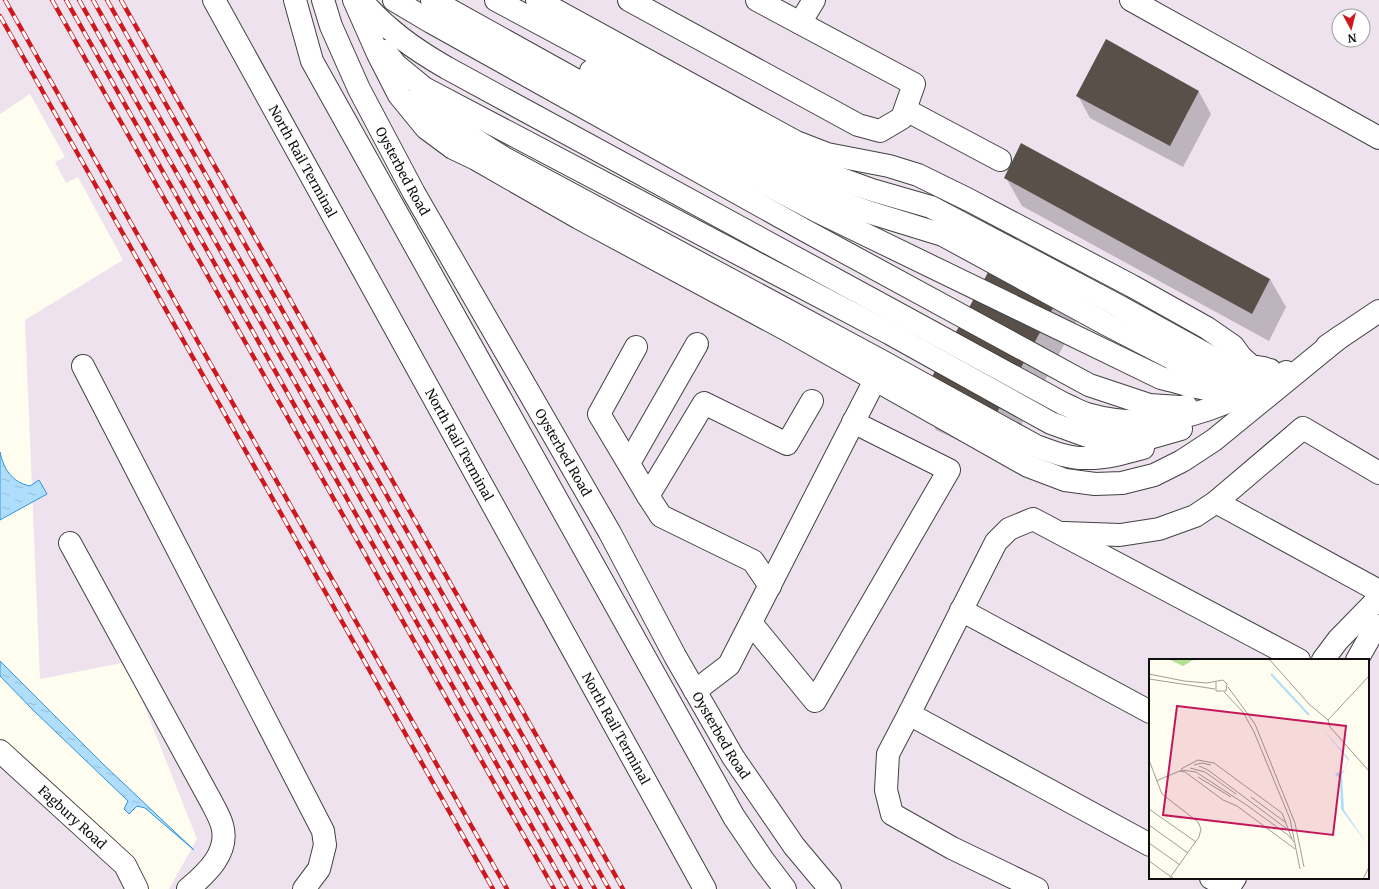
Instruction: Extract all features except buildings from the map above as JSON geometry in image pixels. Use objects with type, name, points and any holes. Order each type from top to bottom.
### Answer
[{"type":"street","name":"North Rail Terminal","points":[[214,0],[705,889]]},
{"type":"street","name":"Oysterbed Road","points":[[295,0],[312,61],[734,817],[785,889]]},
{"type":"street","name":"Oysterbed Road","points":[[323,0],[331,26],[359,89],[414,193],[610,533],[675,656],[742,770],[794,846],[830,889]]},
{"type":"street","points":[[354,0],[399,94],[426,128],[453,148],[476,159],[579,218],[789,331],[1028,466],[1065,480],[1096,484],[1122,483],[1154,474],[1182,461],[1208,444],[1340,337]]},
{"type":"street","points":[[362,0],[388,28],[416,50],[447,68],[1064,404],[1086,414],[1143,422],[1167,420],[1202,412],[1237,398]]},
{"type":"street","points":[[394,0],[813,235],[1089,385],[1149,405],[1180,407],[1218,400],[1238,394],[1277,373]]},
{"type":"street","points":[[432,0],[702,150],[817,211],[1161,378],[1206,389],[1232,389],[1253,385],[1307,359],[1379,311]]},
{"type":"street","points":[[460,0],[803,186],[865,211],[943,235],[1106,324],[1214,380],[1237,382],[1259,379],[1307,359]]},
{"type":"street","points":[[496,0],[808,166],[872,190],[931,207],[1115,304],[1229,367],[1247,373],[1277,373]]},
{"type":"street","points":[[537,0],[796,142],[827,154],[889,166],[918,175],[969,200],[1132,286],[1207,328],[1233,346],[1241,357],[1251,366],[1277,373]]},
{"type":"street","points":[[629,0],[858,125],[880,131],[902,118],[914,84],[757,0]]},
{"type":"street","points":[[800,23],[814,0]]},
{"type":"street","points":[[1131,0],[1379,138]]},
{"type":"street","points":[[366,26],[396,65],[424,88],[889,333],[1051,423],[1087,436],[1120,440],[1153,437],[1186,428],[1277,373]]},
{"type":"street","points":[[906,110],[1000,160]]},
{"type":"street","points":[[629,463],[697,344]]},
{"type":"street","points":[[636,347],[600,414],[661,516],[753,561],[770,586]]},
{"type":"street","points":[[83,366],[323,831],[326,845],[319,869],[304,889]]},
{"type":"street","points":[[695,691],[729,665],[875,380]]},
{"type":"street","points":[[648,496],[704,403],[787,444],[812,401]]},
{"type":"street","points":[[751,623],[815,701],[949,470],[853,422]]},
{"type":"street","points":[[1059,532],[1120,535],[1159,529],[1195,516],[1216,502],[1303,428],[1379,473]]},
{"type":"street","points":[[1216,502],[1379,591]]},
{"type":"street","points":[[1037,889],[952,848],[892,814],[886,790],[888,754],[996,542],[1009,529],[1033,518],[1297,659]]},
{"type":"street","points":[[70,543],[209,798],[222,825],[224,840],[218,856],[208,872],[188,889]]},
{"type":"street","points":[[1324,659],[1338,640],[1379,598]]},
{"type":"street","points":[[961,610],[1149,711]]},
{"type":"street","points":[[1358,659],[1371,635],[1379,626]]},
{"type":"street","points":[[908,714],[1149,844]]},
{"type":"street","name":"Fagbury Road","points":[[0,751],[125,865],[137,889]]},
{"type":"shaded area","points":[[0,0],[1379,0],[1379,889],[169,889],[197,839],[127,662],[40,679],[25,320],[123,260],[78,177],[66,183],[55,162],[65,157],[30,94],[0,114]]},
{"type":"shaded area","points":[[0,751],[137,889],[0,889]]},
{"type":"water","points":[[0,452],[7,470],[18,482],[30,486],[39,480],[47,494],[0,520]]},
{"type":"water","points":[[0,661],[103,764],[194,850],[145,808],[137,806],[129,814],[124,809],[128,801],[33,710],[0,676]]},
{"type":"railway","points":[[5,0],[507,889]]},
{"type":"railway","points":[[52,0],[554,889]]},
{"type":"railway","points":[[66,0],[567,889]]},
{"type":"railway","points":[[79,0],[581,889]]},
{"type":"railway","points":[[93,0],[595,889]]},
{"type":"railway","points":[[107,0],[609,889]]},
{"type":"railway","points":[[121,0],[623,889]]},
{"type":"railway","points":[[0,16],[493,889]]}]
